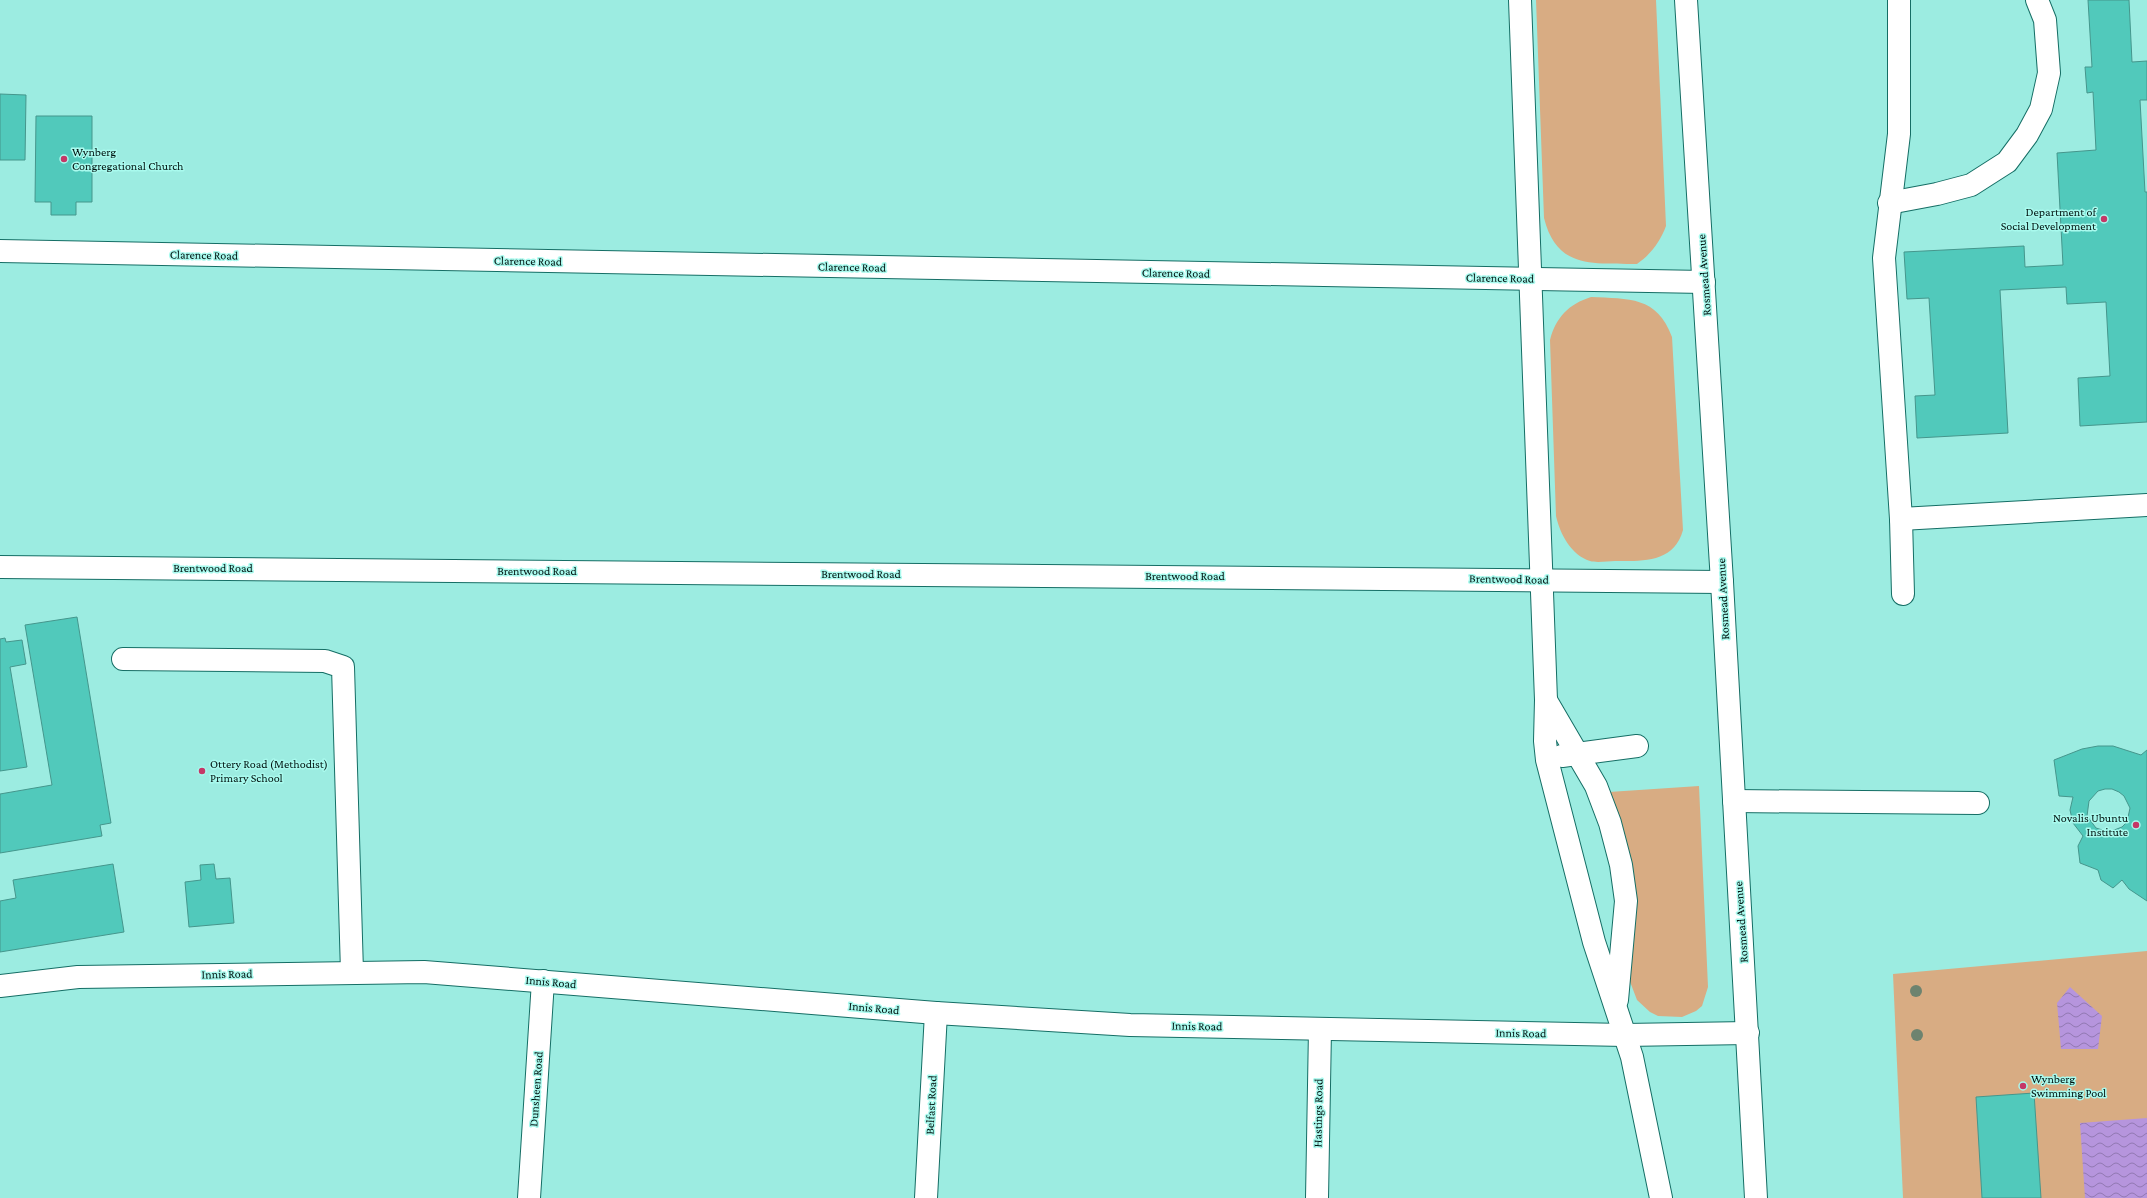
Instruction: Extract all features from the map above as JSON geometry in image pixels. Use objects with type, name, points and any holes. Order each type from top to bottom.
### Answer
[{"type":"street","points":[[1520,0],[1546,700],[1544,741],[1594,942],[1607,976],[1632,1057],[1661,1198]]},
{"type":"street","name":"Rosmead Avenue","points":[[1686,0],[1722,582],[1756,1198]]},
{"type":"street","points":[[1899,0],[1899,134],[1884,258],[1901,519],[1903,594]]},
{"type":"street","points":[[1890,203],[1937,194],[1971,185],[2007,162],[2027,135],[2041,109],[2049,73],[2045,20],[2036,0]]},
{"type":"street","name":"Clarence Road","points":[[0,251],[1704,282]]},
{"type":"street","points":[[1901,519],[2147,505]]},
{"type":"street","name":"Brentwood Road","points":[[0,567],[1722,582]]},
{"type":"street","points":[[123,659],[325,660],[343,667],[352,972]]},
{"type":"street","points":[[1546,700],[1575,753],[1596,786],[1610,823],[1621,865],[1626,901],[1620,986],[1616,1009]]},
{"type":"street","points":[[1548,760],[1575,753],[1637,746]]},
{"type":"street","points":[[1734,801],[1978,803]]},
{"type":"street","name":"Innis Road","points":[[0,986],[78,977],[424,972],[936,1013],[1130,1025],[1625,1035],[1748,1033]]},
{"type":"street","name":"Dunsheen Road","points":[[529,1198],[543,981]]},
{"type":"street","name":"Belfast Road","points":[[926,1198],[936,1013]]},
{"type":"street","name":"Hastings Road","points":[[1317,1198],[1320,1029]]},
{"type":"shaded area","points":[[1536,0],[1656,0],[1666,226],[1654,247],[1647,256],[1637,264],[1606,264],[1579,260],[1568,255],[1558,247],[1550,235],[1544,218]]},
{"type":"shaded area","points":[[1591,297],[1618,298],[1640,302],[1650,307],[1658,314],[1666,324],[1672,337],[1683,530],[1679,541],[1673,549],[1656,558],[1636,561],[1590,561],[1577,554],[1567,543],[1560,530],[1556,516],[1550,340],[1556,325],[1564,312],[1576,303]]},
{"type":"shaded area","points":[[1699,786],[1708,987],[1702,1006],[1696,1011],[1682,1017],[1658,1016],[1650,1012],[1637,1000],[1629,979],[1632,864],[1619,815],[1609,792]]},
{"type":"shaded area","name":"Wynberg Swimming Pool","points":[[2147,951],[2147,1198],[1903,1198],[1893,974]]},
{"type":"water","points":[[2070,987],[2102,1016],[2098,1049],[2061,1049],[2057,1003]]},
{"type":"water","points":[[2147,1118],[2147,1198],[2085,1198],[2080,1123]]},
{"type":"building","name":"Department of Social Development","points":[[2088,0],[2129,0],[2132,62],[2147,61],[2147,100],[2140,100],[2145,192],[2147,192],[2147,422],[2080,426],[2078,378],[2110,376],[2106,302],[2067,304],[2066,287],[2000,290],[2008,433],[1917,438],[1915,396],[1935,395],[1929,298],[1907,299],[1904,252],[2024,246],[2025,267],[2063,265],[2057,153],[2096,150],[2093,92],[2087,93],[2085,67],[2092,67]]},
{"type":"building","points":[[0,94],[26,95],[25,160],[0,160]]},
{"type":"building","name":"Wynberg Congregational Church","points":[[36,116],[92,116],[92,202],[76,202],[76,215],[51,215],[51,202],[35,202]]},
{"type":"building","points":[[77,617],[111,823],[100,825],[102,836],[0,853],[0,794],[52,785],[25,625]]},
{"type":"building","points":[[5,638],[6,642],[22,640],[26,664],[10,667],[27,767],[0,771],[0,639]]},
{"type":"building","name":"Novalis Ubuntu Institute","points":[[2098,746],[2113,746],[2141,755],[2147,750],[2147,901],[2129,889],[2122,880],[2113,888],[2101,880],[2098,870],[2080,863],[2078,846],[2083,836],[2073,823],[2070,810],[2073,797],[2059,796],[2054,760],[2082,749]],"holes":[[[2112,789],[2124,796],[2130,808],[2127,822],[2122,827],[2109,832],[2096,828],[2087,816],[2089,801],[2098,791]]]},
{"type":"building","points":[[113,864],[124,932],[0,952],[0,901],[16,898],[13,880]]},
{"type":"building","points":[[214,864],[216,879],[230,878],[234,923],[189,927],[185,882],[201,880],[200,865]]},
{"type":"building","points":[[2034,1093],[2041,1198],[1982,1198],[1976,1097]]},
{"type":"place","name":"Wynberg Congregational Church","points":[[64,159]]},
{"type":"place","name":"Department of Social Development","points":[[2104,219]]},
{"type":"place","name":"Ottery Road (Methodist) Primary School","points":[[202,771]]},
{"type":"place","name":"Novalis Ubuntu Institute","points":[[2136,825]]},
{"type":"place","name":"Wynberg Swimming Pool","points":[[2023,1086]]}]
